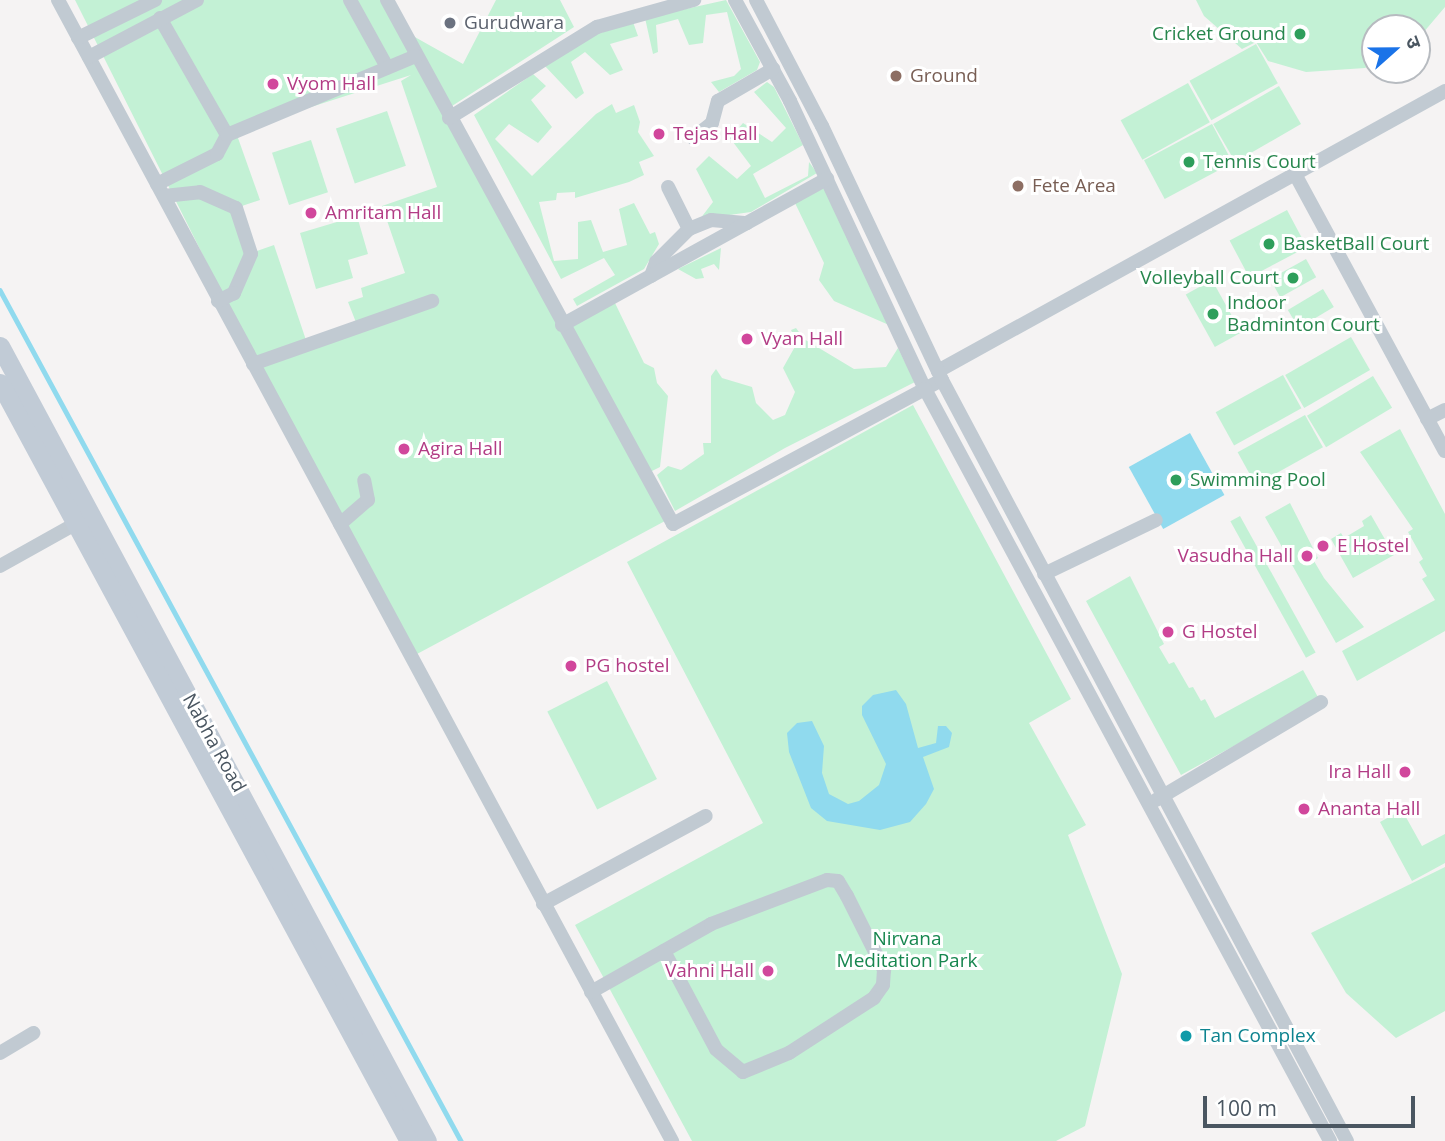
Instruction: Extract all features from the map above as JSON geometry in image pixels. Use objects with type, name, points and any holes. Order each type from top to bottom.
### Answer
[{"type":"main road","name":"Nabha Road","points":[[0,346],[82,519],[409,1141]]},
{"type":"main road","name":"Nabha Road","points":[[0,383],[82,519],[427,1141]]},
{"type":"street","points":[[58,0],[672,1141]]},
{"type":"street","points":[[78,38],[155,0]]},
{"type":"street","points":[[89,57],[197,0]]},
{"type":"street","points":[[350,0],[387,67]]},
{"type":"street","points":[[387,0],[449,118],[673,524],[935,381],[1445,91]]},
{"type":"street","points":[[449,118],[597,27],[694,0]]},
{"type":"street","points":[[735,0],[774,69],[827,179],[1339,1141]]},
{"type":"street","points":[[756,0],[822,126],[935,381],[1044,574],[1330,1141]]},
{"type":"street","points":[[160,18],[227,135]]},
{"type":"street","points":[[160,190],[217,154],[227,135],[415,55]]},
{"type":"street","points":[[693,138],[712,123],[718,101],[774,69]]},
{"type":"street","points":[[1295,174],[1436,426],[1445,451]]},
{"type":"street","points":[[562,325],[827,179]]},
{"type":"street","points":[[668,187],[689,229]]},
{"type":"street","points":[[160,190],[200,192],[236,208],[251,254],[234,293],[218,301]]},
{"type":"street","points":[[651,276],[656,262],[689,229],[711,220],[747,223]]},
{"type":"street","points":[[253,365],[432,300]]},
{"type":"street","points":[[1436,426],[1445,410]]},
{"type":"street","points":[[341,524],[368,499],[364,480]]},
{"type":"street","points":[[0,566],[82,519]]},
{"type":"street","points":[[1044,574],[1156,520]]},
{"type":"street","points":[[1156,800],[1321,702]]},
{"type":"street","points":[[1156,800],[1347,1141]]},
{"type":"street","points":[[543,904],[706,816]]},
{"type":"street","points":[[591,992],[664,951],[712,925],[827,880],[838,881],[884,970],[883,985],[874,998],[789,1053],[743,1072],[716,1049],[664,951]]},
{"type":"street","points":[[0,1052],[33,1032]]},
{"type":"green space","points":[[75,0],[381,0],[665,521],[417,654],[218,285]],"holes":[[[411,75],[401,81],[437,187],[382,206],[405,273],[361,288],[363,297],[348,302],[359,330],[308,346],[274,245],[251,253],[236,208],[260,200],[238,138],[242,129]]]},
{"type":"green space","points":[[496,0],[560,0],[574,27],[452,106],[413,36],[463,64]]},
{"type":"green space","points":[[726,0],[760,62],[757,70],[719,92],[711,82],[734,76],[741,69],[727,12],[706,15],[703,43],[689,45],[678,19],[656,25],[658,52],[653,54],[645,18]]},
{"type":"green space","name":"Cricket Ground","points":[[1196,0],[1445,0],[1445,7],[1431,24],[1431,14],[1361,14],[1361,68],[1306,72],[1268,61],[1256,42],[1242,49],[1204,16]]},
{"type":"green space","points":[[633,22],[638,36],[610,44],[623,70],[610,75],[585,52],[571,62],[584,93],[576,99],[544,65],[561,46]]},
{"type":"green space","name":"Tennis Court","points":[[1256,44],[1278,83],[1211,120],[1190,81]]},
{"type":"green space","points":[[533,74],[546,86],[531,100],[552,127],[538,143],[509,124],[495,139],[532,176],[596,114],[612,104],[616,113],[634,105],[640,122],[638,132],[654,156],[639,162],[644,175],[629,182],[575,198],[575,192],[557,193],[556,200],[539,202],[554,261],[578,259],[578,222],[591,220],[603,252],[627,245],[619,209],[634,203],[650,234],[655,232],[659,244],[644,269],[577,306],[573,299],[615,275],[604,258],[561,279],[474,115]]},
{"type":"green space","points":[[767,82],[774,87],[803,145],[753,174],[765,198],[808,176],[809,162],[817,173],[751,212],[700,219],[713,202],[696,169],[709,156],[737,179],[751,166],[730,138],[743,123],[772,142],[786,128],[754,92]]},
{"type":"green space","name":"Tennis Court","points":[[1188,83],[1210,122],[1142,160],[1121,120]]},
{"type":"green space","name":"Tennis Court","points":[[1279,86],[1301,124],[1235,162],[1213,124]]},
{"type":"green space","points":[[387,111],[406,166],[355,183],[336,129]]},
{"type":"green space","name":"Tennis Court","points":[[1212,124],[1233,163],[1165,199],[1144,160]]},
{"type":"green space","points":[[311,140],[328,192],[289,205],[272,153]]},
{"type":"green space","points":[[824,188],[889,325],[834,301],[819,280],[824,263],[795,203]]},
{"type":"green space","name":"BasketBall Court","points":[[1287,210],[1307,247],[1249,278],[1230,241]]},
{"type":"green space","points":[[357,216],[368,254],[348,260],[353,278],[316,289],[300,233]]},
{"type":"green space","points":[[721,248],[719,270],[714,264],[701,269],[704,278],[696,279],[678,269]]},
{"type":"green space","name":"Volleyball Court","points":[[1306,259],[1316,277],[1280,297],[1270,279]]},
{"type":"green space","name":"Indoor Badminton Court","points":[[1212,280],[1241,332],[1215,347],[1186,295]]},
{"type":"green space","name":"Volleyball Court","points":[[1323,289],[1334,307],[1299,328],[1288,310]]},
{"type":"green space","points":[[615,303],[644,363],[654,368],[657,383],[668,396],[660,467],[650,472],[570,327]]},
{"type":"green space","points":[[796,328],[804,339],[854,369],[886,367],[898,348],[915,382],[785,448],[675,511],[657,475],[668,466],[681,470],[704,454],[703,443],[711,443],[711,376],[716,369],[722,378],[752,387],[756,403],[773,420],[785,415],[795,392],[783,368],[797,343],[791,330]]},
{"type":"green space","points":[[1351,337],[1370,370],[1304,408],[1285,375]]},
{"type":"green space","points":[[1283,375],[1301,408],[1234,446],[1216,412]]},
{"type":"green space","points":[[1373,376],[1392,408],[1326,447],[1307,416]]},
{"type":"green space","name":"Nirvana Meditation Park","points":[[913,405],[1071,699],[1029,723],[1086,825],[1068,835],[1122,974],[1085,1126],[1056,1141],[692,1141],[575,925],[763,823],[627,562]]},
{"type":"green space","points":[[1305,415],[1323,447],[1256,485],[1238,452]]},
{"type":"green space","points":[[1400,429],[1445,514],[1445,631],[1357,681],[1342,651],[1435,600],[1422,579],[1427,576],[1419,562],[1423,559],[1408,532],[1413,529],[1360,452]]},
{"type":"green space","points":[[1290,503],[1318,558],[1314,561],[1324,578],[1364,627],[1336,643],[1265,517]]},
{"type":"green space","points":[[1371,515],[1394,555],[1353,578],[1331,539],[1341,533],[1344,538],[1364,526],[1362,521]]},
{"type":"green space","points":[[1240,516],[1316,652],[1306,658],[1230,521]]},
{"type":"green space","points":[[1130,576],[1164,644],[1159,647],[1169,664],[1174,662],[1189,688],[1193,687],[1201,701],[1205,699],[1215,718],[1303,670],[1319,699],[1181,775],[1086,601]]},
{"type":"green space","points":[[607,681],[657,779],[597,809],[547,711]]},
{"type":"green space","points":[[1402,810],[1422,846],[1445,834],[1445,863],[1412,881],[1380,822]]},
{"type":"green space","points":[[1445,867],[1445,1011],[1396,1038],[1346,993],[1311,933]]},
{"type":"water","name":"Swimming Pool","points":[[1190,433],[1224,495],[1163,529],[1129,467]]},
{"type":"water","points":[[896,690],[906,704],[918,748],[936,743],[938,726],[946,726],[952,733],[949,747],[923,757],[934,789],[926,804],[910,822],[880,830],[827,821],[811,808],[789,752],[787,733],[797,723],[812,721],[824,746],[822,773],[829,794],[848,804],[859,801],[879,785],[886,764],[862,715],[862,706],[873,695]]},
{"type":"waterway","points":[[0,290],[461,1141]]},
{"type":"place","name":"Gurudwara","points":[[450,23]]},
{"type":"place","name":"Cricket Ground","points":[[1300,34]]},
{"type":"place","name":"Ground","points":[[896,76]]},
{"type":"place","name":"Vyom Hall","points":[[273,84]]},
{"type":"place","name":"Tejas Hall","points":[[659,134]]},
{"type":"place","name":"Tennis Court","points":[[1189,162]]},
{"type":"place","name":"Fete Area","points":[[1018,186]]},
{"type":"place","name":"Amritam Hall","points":[[311,213]]},
{"type":"place","name":"BasketBall Court","points":[[1269,244]]},
{"type":"place","name":"Volleyball Court","points":[[1293,278]]},
{"type":"place","name":"Indoor Badminton Court","points":[[1213,314]]},
{"type":"place","name":"Vyan Hall","points":[[747,339]]},
{"type":"place","name":"Agira Hall","points":[[404,449]]},
{"type":"place","name":"Swimming Pool","points":[[1176,480]]},
{"type":"place","name":"E Hostel","points":[[1323,546]]},
{"type":"place","name":"Vasudha Hall","points":[[1307,556]]},
{"type":"place","name":"G Hostel","points":[[1168,632]]},
{"type":"place","name":"PG hostel","points":[[571,666]]},
{"type":"place","name":"Ira Hall","points":[[1405,772]]},
{"type":"place","name":"Ananta Hall","points":[[1304,809]]},
{"type":"place","name":"Vahni Hall","points":[[768,971]]},
{"type":"place","name":"Tan Complex","points":[[1186,1036]]}]
